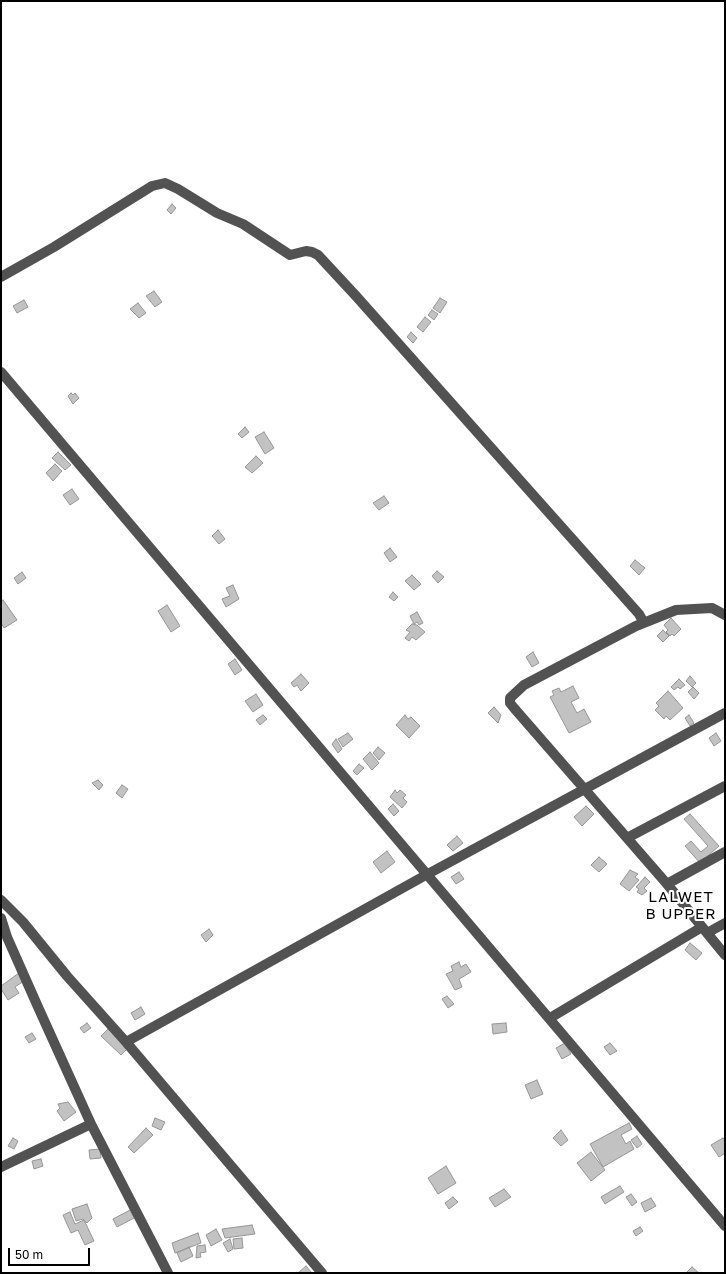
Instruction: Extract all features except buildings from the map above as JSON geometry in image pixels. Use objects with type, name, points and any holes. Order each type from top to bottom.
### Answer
[{"type":"street","points":[[1,277],[54,248],[152,186],[165,183],[178,189],[217,213],[243,224],[290,254],[306,251],[318,255],[639,614],[644,623]]},
{"type":"street","points":[[1,372],[725,1226]]},
{"type":"street","points":[[725,616],[712,608],[676,610],[644,623],[524,685],[510,698],[510,703],[514,708],[628,838],[725,955]]},
{"type":"street","points":[[126,1042],[426,874],[725,713]]},
{"type":"street","points":[[628,838],[725,786]]},
{"type":"street","points":[[667,884],[725,852]]},
{"type":"street","points":[[1,900],[23,922],[67,976],[126,1042],[322,1273]]},
{"type":"street","points":[[1,918],[7,937],[91,1124],[168,1273]]},
{"type":"street","points":[[550,1018],[705,930],[725,923]]},
{"type":"street","points":[[1,1167],[91,1124]]},
{"type":"district","name":"LALWET B UPPER","points":[[681,906]]}]
